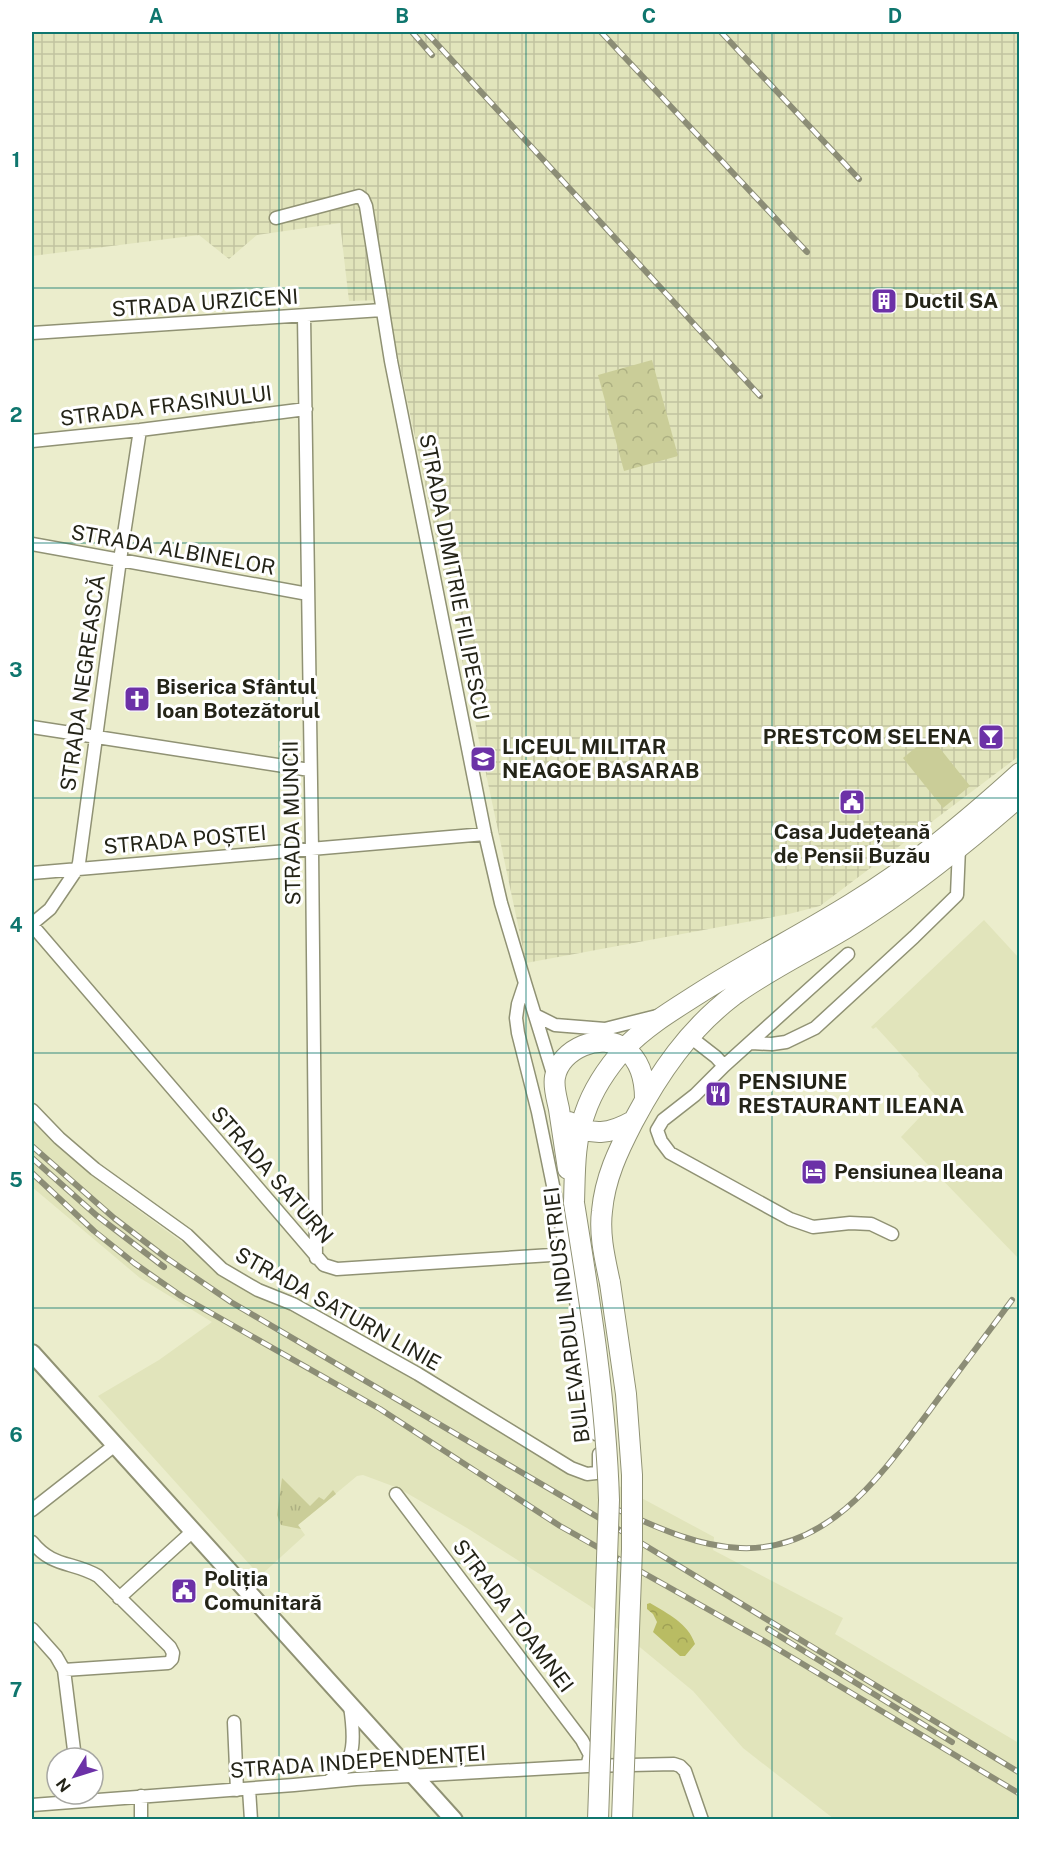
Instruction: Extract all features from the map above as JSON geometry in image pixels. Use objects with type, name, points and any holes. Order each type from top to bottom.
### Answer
[{"type":"main road","name":"BULEVARDUL INDUSTRIEI","points":[[598,1820],[608,1465],[600,1370],[574,1203],[576,1154],[580,1129],[590,1100],[599,1083],[625,1048],[647,1028],[719,981],[853,903],[950,834],[1020,773]]},
{"type":"main road","name":"BULEVARDUL INDUSTRIEI","points":[[622,1820],[632,1549],[632,1475],[623,1370],[601,1231],[607,1179],[617,1152],[645,1099],[689,1036],[734,995],[867,915],[960,848],[1020,796]]},
{"type":"main road","points":[[574,1203],[554,1078],[563,1059],[573,1050],[587,1044],[604,1042],[625,1048],[642,1071],[645,1099]]},
{"type":"main road","points":[[559,1109],[569,1122],[589,1132],[604,1133],[620,1129],[633,1121]]},
{"type":"main road","points":[[32,1353],[454,1820]]},
{"type":"street","name":"STRADA DIMITRIE FILIPESCU","points":[[276,218],[359,196],[366,206],[382,310],[485,834],[501,903],[554,1078]]},
{"type":"street","name":"STRADA URZICENI","points":[[32,333],[382,310]]},
{"type":"street","name":"STRADA MUNCII","points":[[304,316],[316,1258]]},
{"type":"street","name":"STRADA FRASINULUI","points":[[32,441],[306,409]]},
{"type":"street","name":"STRADA NEGREASCĂ","points":[[32,925],[50,909],[77,869],[140,430]]},
{"type":"street","name":"STRADA ALBINELOR","points":[[32,544],[308,594]]},
{"type":"street","points":[[32,727],[310,770]]},
{"type":"street","name":"STRADA POȘTEI","points":[[32,873],[485,834]]},
{"type":"street","points":[[751,1043],[786,1042],[815,1028],[914,937],[957,895],[960,848]]},
{"type":"street","name":"STRADA SATURN","points":[[32,925],[324,1265],[337,1269],[567,1254]]},
{"type":"street","points":[[848,954],[695,1095],[663,1120],[657,1130],[670,1153],[790,1219],[813,1227],[850,1223],[871,1224],[892,1234]]},
{"type":"street","points":[[525,984],[517,1011],[518,1033],[538,1112],[567,1254]]},
{"type":"street","points":[[535,1015],[544,1022],[555,1025],[615,1028],[669,1012]]},
{"type":"street","points":[[572,1027],[604,1042]]},
{"type":"street","points":[[689,1036],[724,1066]]},
{"type":"street","name":"STRADA SATURN LINIE","points":[[32,1110],[83,1159],[187,1235],[222,1269],[258,1290],[293,1304],[401,1364],[558,1461],[586,1474],[592,1474],[599,1469],[599,1450],[582,1333],[567,1254]]},
{"type":"street","points":[[32,1510],[115,1445]]},
{"type":"street","name":"STRADA TOAMNEI","points":[[396,1494],[582,1740],[590,1755],[587,1766]]},
{"type":"street","points":[[32,1501],[32,1515]]},
{"type":"street","points":[[119,1598],[193,1531]]},
{"type":"street","points":[[32,1542],[50,1560],[86,1569],[98,1576],[170,1647],[173,1653],[168,1663],[64,1670]]},
{"type":"street","points":[[32,1629],[56,1656],[64,1670],[74,1746]]},
{"type":"street","points":[[329,1781],[343,1772],[351,1755],[353,1734],[350,1706]]},
{"type":"street","points":[[234,1722],[243,1789],[251,1820]]},
{"type":"street","name":"STRADA INDEPENDENȚEI","points":[[105,1797],[587,1766],[674,1764],[685,1771],[702,1820]]},
{"type":"street","points":[[141,1796],[141,1820]]},
{"type":"shaded area","points":[[32,32],[1019,32],[1019,756],[820,906],[789,914],[526,963],[386,300],[349,301],[340,223],[257,235],[229,259],[199,235],[32,256]]},
{"type":"shaded area","points":[[984,920],[1019,958],[1019,1259],[901,1137],[938,1098],[876,1027],[873,1029],[871,1027]]},
{"type":"shaded area","points":[[32,1108],[104,1185],[228,1276],[714,1537],[713,1550],[843,1618],[835,1634],[1019,1743],[1019,1819],[834,1819],[743,1748],[693,1691],[590,1606],[467,1528],[398,1488],[363,1475],[357,1476],[298,1525],[305,1535],[260,1576],[98,1396],[159,1360],[212,1322],[140,1278],[32,1187]]},
{"type":"green space","points":[[652,360],[678,456],[624,471],[598,375]]},
{"type":"green space","points":[[930,736],[970,786],[943,808],[903,758]]},
{"type":"green space","points":[[282,1478],[310,1506],[319,1497],[324,1500],[333,1490],[336,1494],[298,1525],[301,1529],[281,1525],[277,1515]]},
{"type":"green space","points":[[650,1603],[688,1630],[695,1644],[685,1656],[680,1656],[653,1632],[657,1622],[647,1609],[647,1604]]},
{"type":"railway","points":[[412,32],[432,55]]},
{"type":"railway","points":[[426,32],[760,396]]},
{"type":"railway","points":[[601,32],[807,252]]},
{"type":"railway","points":[[721,32],[859,179]]},
{"type":"railway","points":[[32,1146],[114,1218],[165,1257],[231,1302],[618,1529],[1020,1773]]},
{"type":"railway","points":[[32,1158],[96,1215],[164,1267]]},
{"type":"railway","points":[[32,1173],[94,1231],[181,1296],[380,1409],[560,1526],[766,1642],[1020,1794]]},
{"type":"railway","points":[[614,1508],[675,1534],[707,1543],[740,1548],[772,1546],[800,1537],[827,1523],[872,1483],[893,1459],[1012,1300]]},
{"type":"railway","points":[[768,1629],[952,1742]]},
{"type":"place","name":"Ductil SA","points":[[884,301]]},
{"type":"place","name":"Biserica Sfântul Ioan Botezătorul","points":[[137,699]]},
{"type":"place","name":"PRESTCOM SELENA","points":[[991,737]]},
{"type":"place","name":"LICEUL MILITAR NEAGOE BASARAB","points":[[483,759]]},
{"type":"place","name":"Casa Județeană de Pensii Buzău","points":[[852,802]]},
{"type":"place","name":"PENSIUNE RESTAURANT ILEANA","points":[[718,1094]]},
{"type":"place","name":"Pensiunea Ileana","points":[[814,1172]]},
{"type":"place","name":"Poliția Comunitară","points":[[184,1591]]}]
